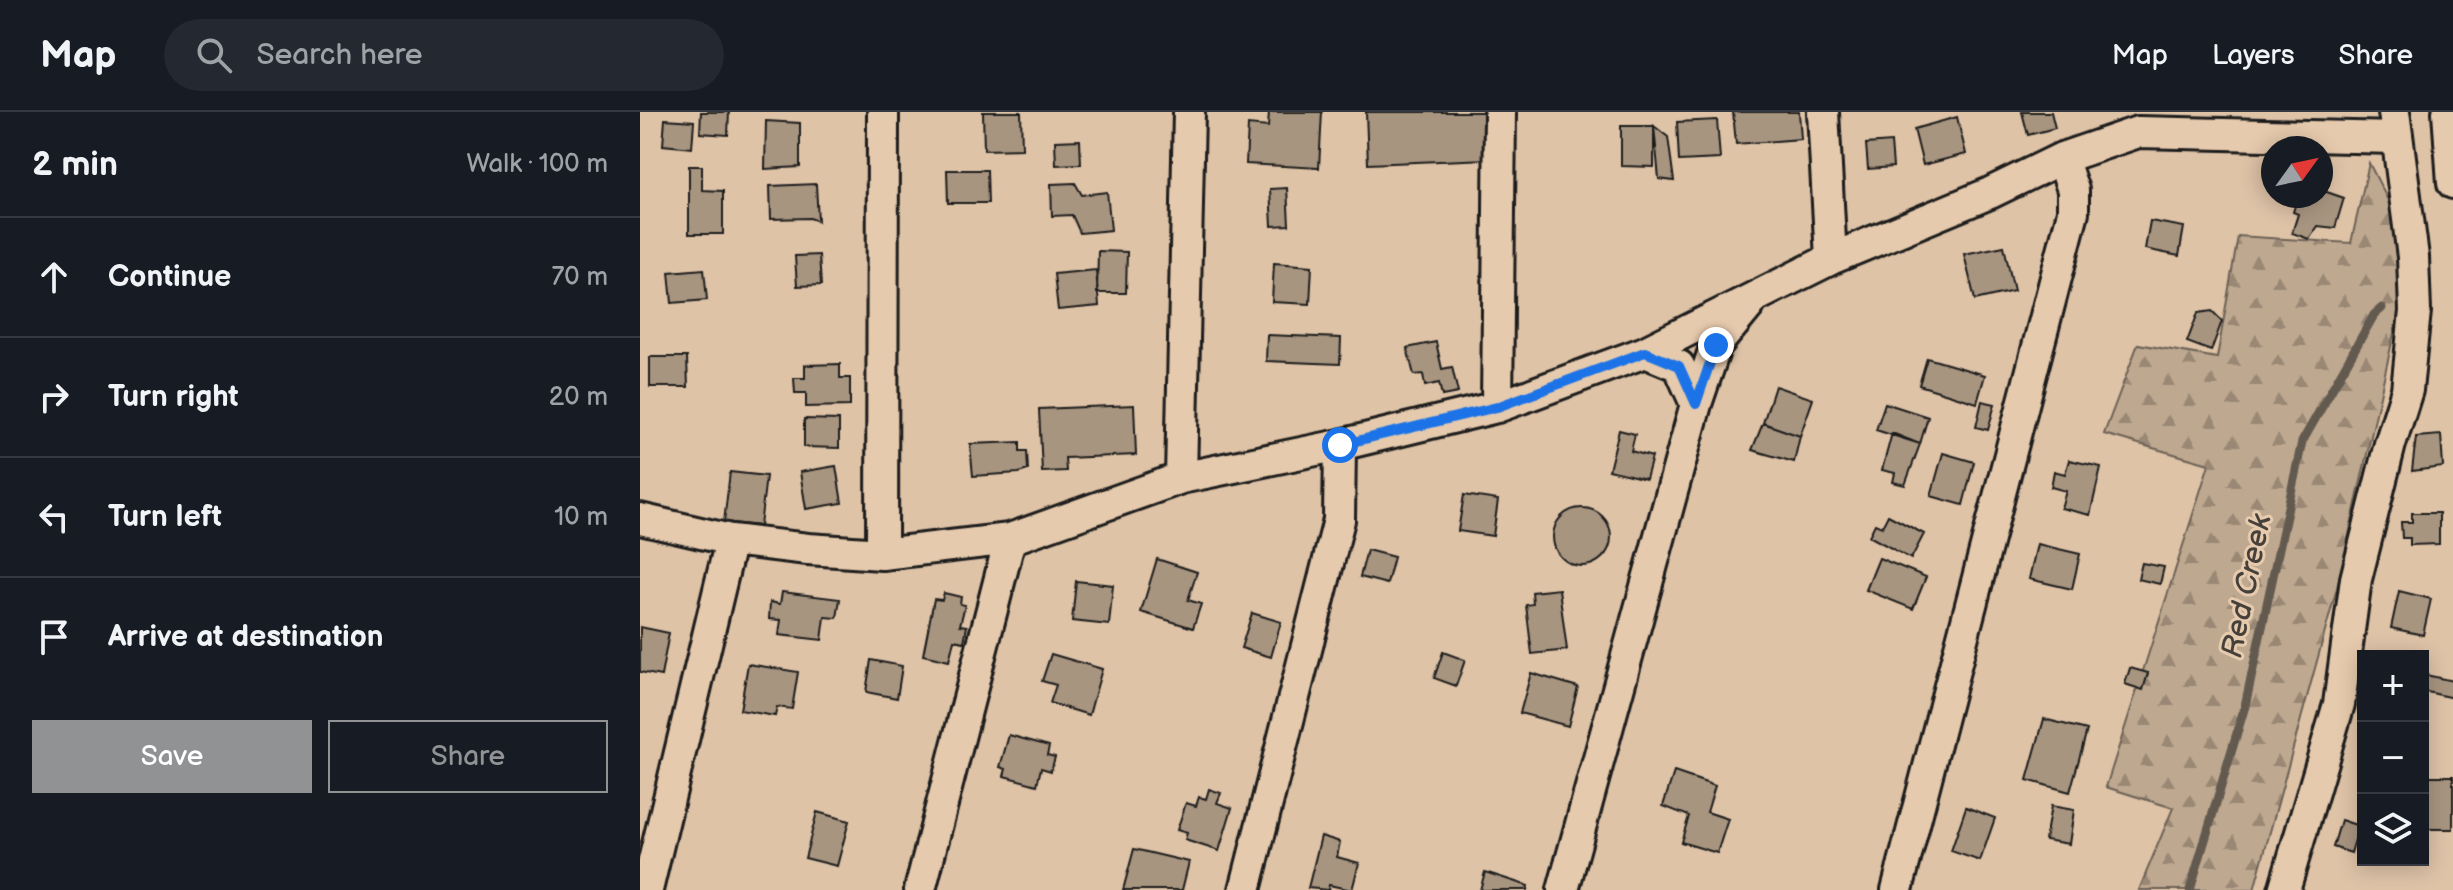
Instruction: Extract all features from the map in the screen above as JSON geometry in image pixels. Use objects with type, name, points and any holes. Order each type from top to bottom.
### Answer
[{"type":"street","points":[[882,554],[883,112]]},
{"type":"street","points":[[1181,478],[1189,112]]},
{"type":"street","points":[[1497,407],[1500,112]]},
{"type":"street","points":[[1823,112],[1831,259]]},
{"type":"street","points":[[2448,112],[2453,183]]},
{"type":"street","points":[[640,519],[731,540],[882,554],[1010,539],[1181,478],[1340,445],[1497,407],[1645,352],[1831,259],[1990,193],[2138,122],[2395,125],[2413,257],[2415,311],[2407,390],[2356,579],[2339,704],[2284,890]]},
{"type":"street","points":[[1897,890],[2073,212],[2073,190],[2062,158]]},
{"type":"street","points":[[1563,890],[1696,404],[1716,345],[1755,297]]},
{"type":"street","points":[[1645,352],[1679,366],[1696,404]]},
{"type":"street","points":[[1245,890],[1339,520],[1340,445]]},
{"type":"street","points":[[920,890],[1010,539]]},
{"type":"street","points":[[647,890],[731,540]]},
{"type":"green space","points":[[2369,163],[2401,226],[2398,315],[2337,588],[2254,890],[2139,890],[2173,808],[2106,787],[2209,464],[2104,434],[2138,344],[2217,358],[2238,236],[2351,243]]},
{"type":"building","points":[[701,112],[729,112],[728,135],[700,133]]},
{"type":"building","points":[[983,112],[1021,112],[1022,149],[984,150]]},
{"type":"building","points":[[1269,112],[1322,112],[1319,168],[1246,164],[1248,125],[1268,127]]},
{"type":"building","points":[[1366,112],[1486,112],[1488,159],[1368,164]]},
{"type":"building","points":[[1733,112],[1799,112],[1801,139],[1736,144]]},
{"type":"building","points":[[2022,112],[2051,112],[2055,128],[2028,135]]},
{"type":"building","points":[[1957,117],[1966,154],[1923,165],[1914,129]]},
{"type":"building","points":[[665,119],[694,121],[692,148],[663,145]]},
{"type":"building","points":[[1717,120],[1720,159],[1679,161],[1677,122]]},
{"type":"building","points":[[766,121],[800,123],[800,167],[765,169]]},
{"type":"building","points":[[1621,126],[1654,126],[1654,167],[1621,166]]},
{"type":"building","points":[[1654,126],[1668,137],[1674,181],[1659,179]]},
{"type":"building","points":[[1080,140],[1081,164],[1056,165],[1055,141]]},
{"type":"building","points":[[1891,142],[1893,167],[1868,169],[1866,144]]},
{"type":"building","points":[[689,166],[702,166],[702,190],[723,191],[723,234],[689,234]]},
{"type":"building","points":[[947,170],[987,170],[988,203],[948,203]]},
{"type":"building","points":[[1075,183],[1082,195],[1107,192],[1111,230],[1080,233],[1072,215],[1052,216],[1051,184]]},
{"type":"building","points":[[816,184],[818,221],[810,218],[771,219],[770,186]]},
{"type":"building","points":[[1287,188],[1289,225],[1272,226],[1270,189]]},
{"type":"building","points":[[2333,194],[2344,198],[2335,228],[2318,226],[2309,239],[2292,233],[2298,214],[2293,212],[2294,208],[2333,208]]},
{"type":"building","points":[[2150,221],[2184,227],[2179,256],[2145,249]]},
{"type":"building","points":[[2004,246],[2014,291],[1975,300],[1964,254]]},
{"type":"building","points":[[1098,251],[1127,252],[1126,293],[1097,293]]},
{"type":"building","points":[[819,255],[821,285],[797,286],[795,256]]},
{"type":"building","points":[[1274,263],[1312,266],[1310,304],[1272,302]]},
{"type":"building","points":[[704,269],[707,300],[672,303],[669,272]]},
{"type":"building","points":[[1096,270],[1099,306],[1058,310],[1054,274]]},
{"type":"building","points":[[2212,311],[2222,321],[2211,351],[2187,342],[2198,313]]},
{"type":"building","points":[[1267,335],[1341,338],[1340,364],[1266,361]]},
{"type":"building","points":[[1436,342],[1442,369],[1452,367],[1458,393],[1442,396],[1439,383],[1425,386],[1423,374],[1414,375],[1407,348]]},
{"type":"building","points":[[650,357],[687,357],[688,387],[650,387]]},
{"type":"building","points":[[1927,358],[1985,375],[1977,403],[1919,385]]},
{"type":"building","points":[[840,364],[840,378],[850,378],[850,406],[806,407],[806,393],[795,393],[794,378],[805,378],[805,365]]},
{"type":"building","points":[[1775,386],[1813,399],[1800,436],[1763,423]]},
{"type":"building","points":[[1982,401],[1995,404],[1988,430],[1976,427]]},
{"type":"building","points":[[1885,403],[1928,417],[1920,444],[1876,430]]},
{"type":"building","points":[[1134,405],[1136,455],[1065,458],[1066,471],[1042,472],[1039,409]]},
{"type":"building","points":[[804,419],[839,420],[839,448],[804,447]]},
{"type":"building","points":[[1763,423],[1800,436],[1794,462],[1752,450]]},
{"type":"building","points":[[1619,430],[1635,434],[1631,451],[1652,457],[1646,479],[1609,470]]},
{"type":"building","points":[[1892,433],[1920,444],[1905,485],[1893,482],[1895,473],[1882,470]]},
{"type":"building","points":[[2441,435],[2443,467],[2412,471],[2416,437]]},
{"type":"building","points":[[1020,442],[1020,451],[1027,451],[1028,470],[973,476],[970,444]]},
{"type":"building","points":[[1943,453],[1974,462],[1963,505],[1931,496]]},
{"type":"building","points":[[2069,460],[2101,467],[2090,515],[2061,508],[2066,491],[2051,487],[2054,471],[2065,474]]},
{"type":"building","points":[[836,466],[842,503],[806,509],[800,472]]},
{"type":"building","points":[[730,472],[766,476],[760,526],[724,522]]},
{"type":"building","points":[[1464,495],[1498,500],[1493,536],[1458,531]]},
{"type":"building","points":[[1582,508],[1593,510],[1602,517],[1609,526],[1609,548],[1602,557],[1593,564],[1582,566],[1571,564],[1562,557],[1555,548],[1553,537],[1555,526],[1562,517],[1571,510]]},
{"type":"building","points":[[2412,513],[2439,513],[2439,544],[2410,545],[2410,538],[2402,538],[2401,522],[2412,522]]},
{"type":"building","points":[[1888,515],[1924,534],[1911,559],[1869,536],[1875,524],[1882,527]]},
{"type":"building","points":[[2037,544],[2080,554],[2072,589],[2029,579]]},
{"type":"building","points":[[1367,550],[1394,557],[1387,584],[1360,577]]},
{"type":"building","points":[[1879,558],[1926,577],[1913,609],[1866,590]]},
{"type":"building","points":[[1157,559],[1197,572],[1188,600],[1201,604],[1193,628],[1141,612]]},
{"type":"building","points":[[2142,563],[2164,567],[2160,584],[2138,579]]},
{"type":"building","points":[[1076,581],[1113,585],[1109,625],[1072,621]]},
{"type":"building","points":[[1559,589],[1567,650],[1532,654],[1526,605],[1533,604],[1532,592]]},
{"type":"building","points":[[2399,591],[2431,599],[2423,635],[2391,628]]},
{"type":"building","points":[[782,592],[840,599],[837,618],[825,617],[822,640],[779,635],[781,620],[769,619],[770,602],[780,604]]},
{"type":"building","points":[[944,593],[961,597],[960,604],[965,605],[960,625],[967,626],[964,642],[954,640],[949,661],[923,655],[934,599],[942,600]]},
{"type":"building","points":[[1252,613],[1281,622],[1271,657],[1241,648]]},
{"type":"building","points":[[640,627],[669,633],[661,676],[640,672]]},
{"type":"building","points":[[1443,652],[1465,660],[1456,686],[1434,678]]},
{"type":"building","points":[[1051,654],[1102,669],[1089,715],[1050,703],[1056,685],[1042,681]]},
{"type":"building","points":[[871,660],[902,666],[897,698],[866,692]]},
{"type":"building","points":[[748,664],[798,672],[792,709],[777,707],[775,716],[740,710]]},
{"type":"building","points":[[2130,668],[2148,673],[2143,690],[2125,684]]},
{"type":"building","points":[[1531,673],[1578,687],[1568,726],[1520,713]]},
{"type":"building","points":[[2429,676],[2453,681],[2453,698],[2429,692]]},
{"type":"building","points":[[2044,719],[2087,730],[2070,792],[2027,780]]},
{"type":"building","points":[[1009,735],[1049,746],[1047,755],[1055,757],[1051,771],[1041,768],[1037,785],[1004,776],[1006,769],[1000,767]]},
{"type":"building","points":[[1674,772],[1715,786],[1707,812],[1728,819],[1717,853],[1681,842],[1689,816],[1663,806]]},
{"type":"building","points":[[2429,776],[2453,776],[2453,829],[2429,829]]},
{"type":"building","points":[[1209,789],[1221,793],[1217,803],[1232,808],[1219,851],[1185,840],[1187,833],[1177,830],[1186,803],[1196,806],[1199,797],[1206,799]]},
{"type":"building","points":[[2051,806],[2074,810],[2069,844],[2045,840]]},
{"type":"building","points":[[1966,807],[1995,818],[1980,861],[1951,851]]},
{"type":"building","points":[[817,812],[849,821],[837,866],[805,858]]},
{"type":"building","points":[[2341,820],[2357,825],[2351,853],[2333,847]]},
{"type":"building","points":[[1321,836],[1340,842],[1337,857],[1359,863],[1352,890],[1329,885],[1328,890],[1308,888]]},
{"type":"building","points":[[1134,849],[1189,862],[1182,890],[1123,890]]},
{"type":"building","points":[[1485,872],[1528,886],[1527,890],[1480,890]]},
{"type":"waterway","name":"Red Creek","points":[[2190,890],[2245,706],[2302,442],[2374,315],[2382,308]]},
{"type":"route","points":[[1340,445],[1497,407],[1645,352],[1679,366],[1696,404],[1716,345]]}]
